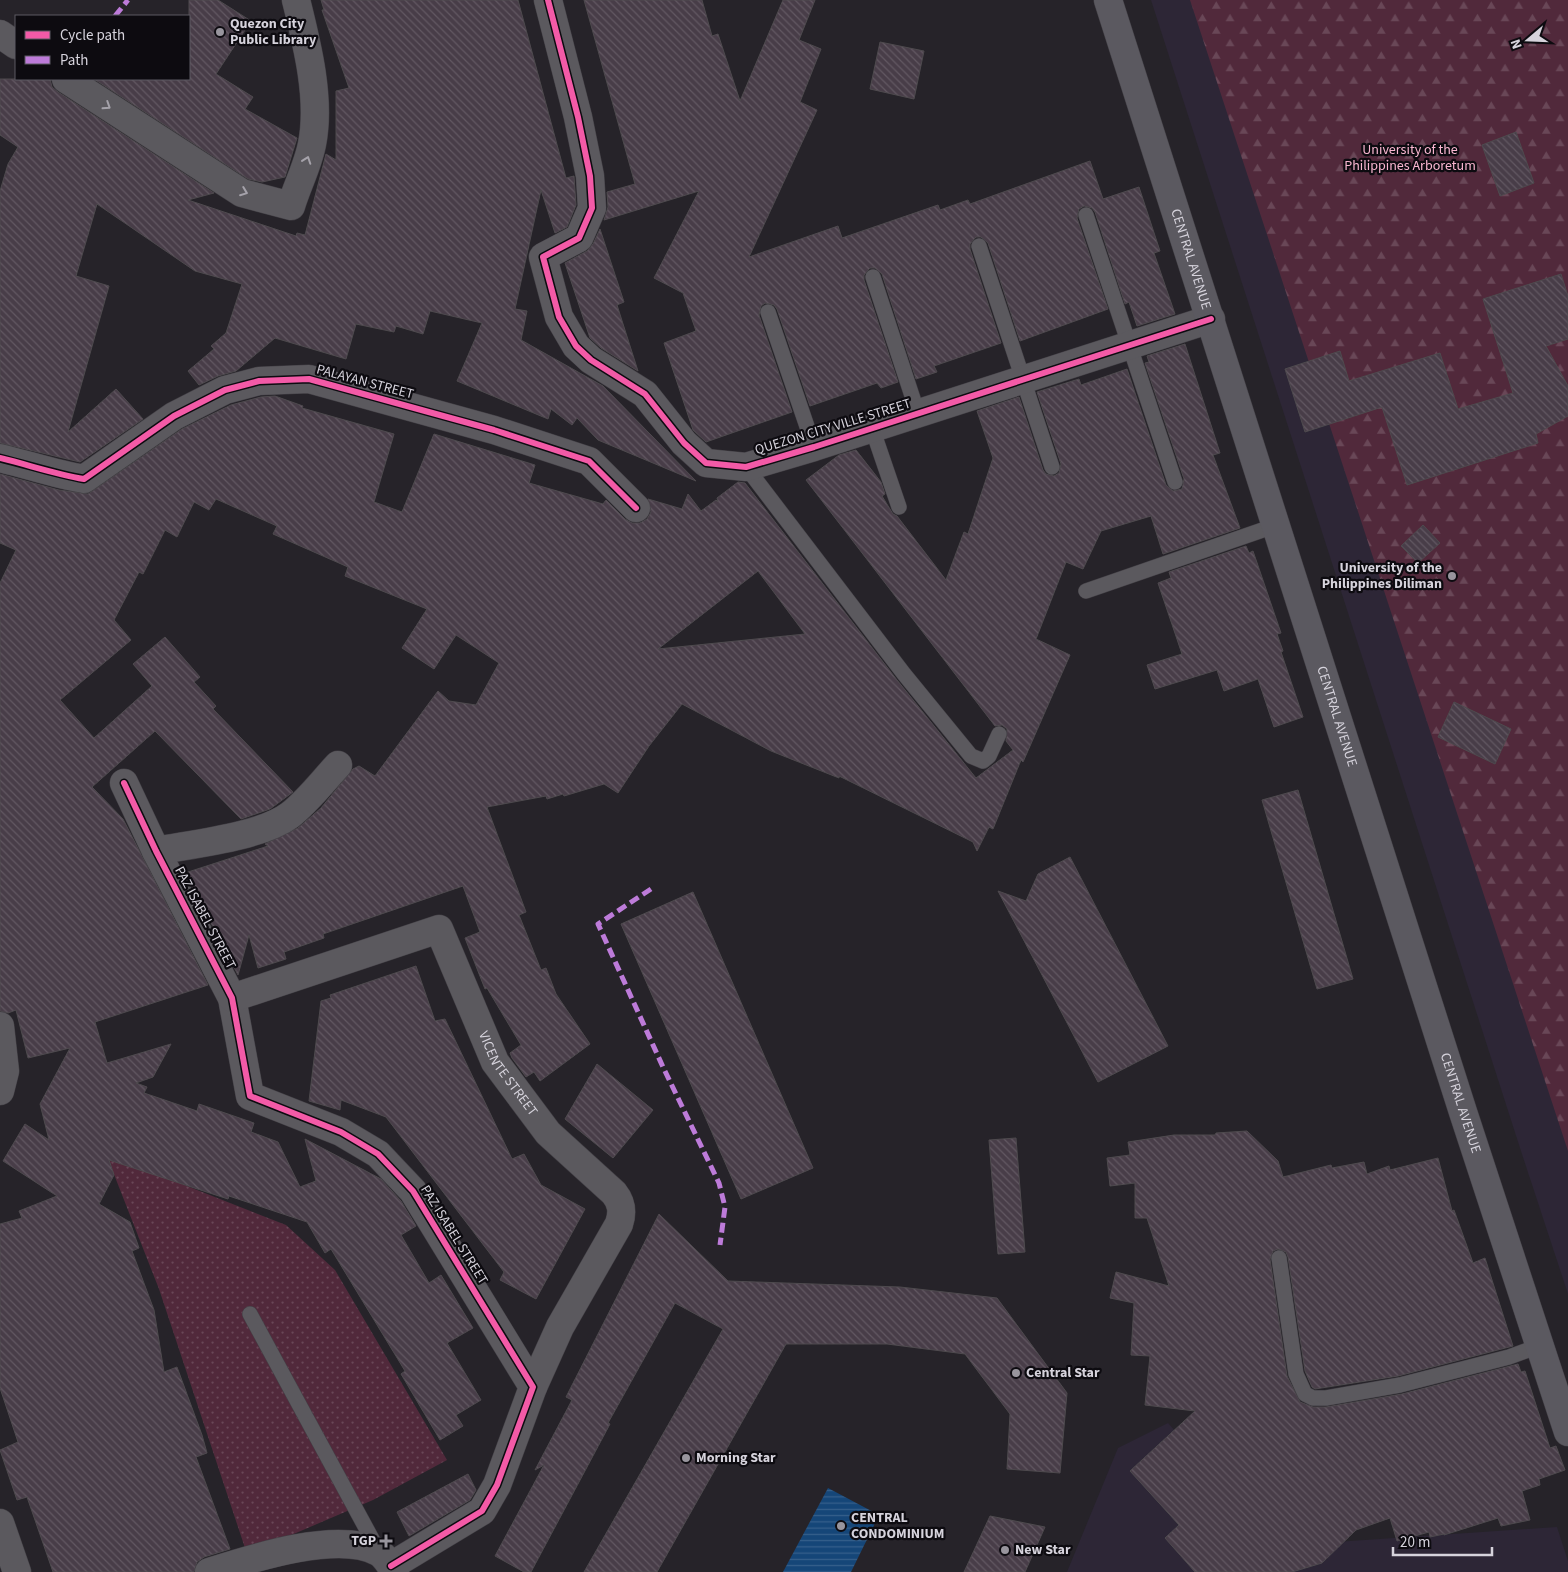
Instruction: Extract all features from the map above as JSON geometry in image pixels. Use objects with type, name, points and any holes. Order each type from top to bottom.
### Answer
[{"type":"main road","name":"CENTRAL AVENUE","points":[[1108,0],[1568,1432]]},
{"type":"street","points":[[68,80],[242,193],[291,206],[312,144],[314,96],[306,40],[296,0]]},
{"type":"street","name":"QUEZON CITY VILLE STREET","points":[[548,0],[578,117],[590,176],[592,208],[579,238],[543,257],[560,317],[576,346],[591,360],[645,394],[684,444],[706,463],[746,467],[918,414],[1211,319]]},
{"type":"street","points":[[0,34],[15,44]]},
{"type":"street","name":"PALAYAN STREET","points":[[0,458],[33,466],[52,474],[84,479],[174,416],[225,390],[259,381],[310,380],[502,433],[589,461],[636,508]]},
{"type":"street","points":[[156,851],[214,840],[270,826],[290,815],[338,765]]},
{"type":"street","name":"PAZ ISABEL STREET","points":[[124,783],[156,851],[232,998],[250,1096],[341,1132],[378,1154],[413,1191],[533,1387]]},
{"type":"street","name":"VICENTE STREET","points":[[232,998],[439,929],[495,1062],[548,1133],[614,1193],[620,1200],[622,1208],[619,1224],[560,1327],[533,1387]]},
{"type":"street","points":[[0,1026],[5,1071],[0,1090]]},
{"type":"street","points":[[209,1572],[297,1548],[333,1545],[359,1546],[388,1563],[482,1511],[497,1486],[533,1387]]},
{"type":"street","points":[[0,1522],[17,1572]]},
{"type":"lane","points":[[1086,215],[1175,482]]},
{"type":"lane","points":[[979,246],[1052,467]]},
{"type":"lane","points":[[873,277],[918,414]]},
{"type":"lane","points":[[768,312],[814,447]]},
{"type":"lane","points":[[872,428],[899,507]]},
{"type":"lane","points":[[746,467],[904,674],[971,756],[983,761],[988,756],[999,734]]},
{"type":"lane","points":[[1086,591],[1277,525]]},
{"type":"lane","points":[[1279,1258],[1296,1374],[1305,1394],[1313,1398],[1326,1398],[1400,1385],[1509,1357],[1539,1346]]},
{"type":"lane","points":[[250,1314],[388,1563]]},
{"type":"shaded area","name":"University of the Philippines Arboretum","points":[[1151,0],[1568,0],[1568,1294],[1521,1151]]},
{"type":"shaded area","points":[[1168,1423],[1277,1546],[1557,1527],[1568,1561],[1568,1572],[1067,1572],[1118,1448]]},
{"type":"green space","name":"University of the Philippines Arboretum","points":[[1190,0],[1568,0],[1568,1151]]},
{"type":"green space","points":[[106,1154],[286,1225],[335,1270],[447,1460],[373,1500],[247,1554],[159,1289]]},
{"type":"water","name":"CENTRAL CONDOMINIUM","points":[[828,1488],[879,1515],[851,1572],[783,1572]]},
{"type":"building","points":[[189,0],[218,0],[251,21],[216,74],[253,97],[245,109],[297,138],[285,177],[262,182],[248,179],[96,80],[190,80]]},
{"type":"building","points":[[321,0],[518,0],[566,178],[574,176],[576,205],[567,227],[555,233],[541,190],[515,309],[527,311],[521,340],[603,386],[696,481],[598,440],[577,418],[572,425],[551,409],[548,419],[457,381],[482,323],[430,311],[423,334],[396,326],[394,332],[356,324],[346,359],[275,338],[236,371],[218,376],[199,385],[188,371],[214,349],[211,346],[226,333],[242,284],[195,271],[97,204],[76,276],[109,286],[68,432],[116,389],[143,419],[80,462],[0,443],[0,191],[8,164],[18,147],[0,135],[0,79],[50,80],[52,87],[58,92],[214,193],[188,200],[296,236],[297,233],[305,235],[326,154],[336,160],[336,91],[349,88],[322,10],[324,10]]},
{"type":"building","points":[[584,0],[702,0],[712,36],[718,34],[740,101],[783,0],[815,0],[799,40],[821,49],[800,102],[817,110],[749,257],[838,226],[842,238],[938,205],[940,210],[968,200],[970,204],[1090,161],[1103,199],[1139,187],[1160,251],[1154,253],[1175,314],[1137,326],[1129,302],[1125,304],[1095,212],[1092,208],[1084,206],[1079,209],[1077,218],[1108,309],[1020,341],[988,243],[981,237],[976,237],[970,244],[970,249],[1001,343],[934,366],[937,372],[916,379],[882,274],[875,268],[870,268],[864,275],[864,280],[898,382],[881,388],[877,383],[810,406],[777,309],[774,305],[765,303],[761,306],[759,315],[792,412],[706,442],[693,430],[664,343],[696,331],[683,293],[654,278],[699,191],[604,220],[608,207],[607,192],[635,184]]},
{"type":"building","points":[[880,42],[924,51],[914,99],[870,89]]},
{"type":"building","points":[[1516,132],[1534,183],[1500,196],[1482,145]]},
{"type":"building","points":[[600,229],[624,302],[617,305],[638,371],[601,348],[590,338],[565,263],[587,251],[593,244]]},
{"type":"building","points":[[1561,274],[1568,296],[1568,339],[1546,346],[1568,386],[1568,416],[1536,434],[1538,443],[1407,485],[1382,407],[1305,432],[1285,369],[1340,351],[1349,381],[1440,353],[1458,409],[1513,393],[1483,299]]},
{"type":"building","points":[[1185,344],[1220,453],[1213,455],[1240,528],[1163,554],[1151,516],[1101,531],[1083,569],[1066,562],[1036,639],[1070,655],[1023,762],[1021,760],[993,829],[989,827],[977,851],[973,842],[839,776],[839,778],[771,751],[682,704],[649,746],[618,793],[604,784],[564,796],[563,794],[547,799],[546,796],[487,807],[526,912],[519,915],[541,970],[546,968],[556,994],[590,1044],[540,1081],[534,1072],[526,1077],[510,1053],[521,1045],[487,988],[485,989],[465,938],[480,932],[463,886],[323,934],[324,938],[284,952],[286,959],[258,968],[249,935],[238,975],[185,873],[268,846],[265,844],[298,828],[321,808],[353,769],[359,766],[375,776],[438,691],[449,701],[476,705],[499,663],[456,635],[434,669],[402,648],[427,609],[345,576],[348,567],[273,534],[277,526],[216,499],[209,510],[194,502],[177,537],[165,530],[143,574],[139,572],[114,620],[131,640],[60,700],[94,738],[152,686],[133,664],[165,637],[200,677],[194,682],[216,706],[213,709],[293,792],[270,809],[241,819],[155,731],[92,787],[123,819],[208,985],[95,1022],[107,1063],[171,1044],[153,1077],[136,1083],[147,1087],[144,1093],[197,1111],[199,1104],[254,1123],[251,1132],[278,1142],[300,1187],[316,1181],[305,1139],[381,1179],[401,1201],[416,1226],[401,1235],[429,1283],[441,1275],[473,1328],[447,1343],[481,1400],[456,1415],[463,1426],[440,1440],[401,1374],[405,1371],[331,1249],[325,1253],[307,1222],[229,1196],[228,1199],[109,1160],[114,1175],[99,1204],[130,1222],[139,1248],[132,1251],[154,1310],[164,1372],[177,1367],[207,1453],[196,1457],[230,1549],[204,1557],[197,1562],[194,1572],[53,1572],[27,1497],[17,1500],[0,1450],[18,1442],[0,1388],[0,1224],[22,1218],[19,1211],[57,1196],[3,1161],[25,1124],[49,1140],[40,1104],[70,1048],[28,1058],[16,1010],[8,1013],[0,1011],[0,583],[16,550],[0,543],[0,474],[59,490],[88,494],[182,429],[231,405],[261,397],[275,396],[303,406],[302,408],[394,434],[374,502],[402,512],[434,434],[535,465],[529,483],[603,504],[606,500],[625,519],[632,523],[640,523],[647,519],[651,512],[648,499],[682,509],[688,494],[701,511],[716,500],[718,502],[717,498],[738,482],[745,483],[897,680],[976,778],[1013,750],[1006,741],[1007,729],[1002,725],[995,726],[806,480],[839,455],[856,450],[881,482],[885,494],[882,496],[893,514],[897,516],[946,580],[964,532],[968,534],[993,458],[977,411],[1019,397],[1043,470],[1046,474],[1054,476],[1059,473],[1061,464],[1037,392],[1079,379],[1081,385],[1127,369],[1166,485],[1173,491],[1182,489],[1184,479],[1145,363],[1149,362],[1147,356]],"holes":[[[758,571],[805,634],[658,649]]]},
{"type":"building","points":[[1423,525],[1440,543],[1418,563],[1401,546]]},
{"type":"building","points":[[1246,546],[1249,553],[1253,551],[1281,633],[1277,634],[1283,651],[1281,652],[1303,717],[1274,727],[1258,679],[1224,691],[1217,670],[1155,689],[1147,665],[1182,654],[1158,583],[1171,578],[1169,572]]},
{"type":"building","points":[[1454,702],[1511,729],[1495,764],[1438,737]]},
{"type":"building","points":[[1298,790],[1353,979],[1317,989],[1262,800]]},
{"type":"building","points":[[1070,857],[1168,1046],[1098,1082],[998,891],[1026,901],[1038,874]]},
{"type":"building","points":[[693,892],[813,1168],[741,1199],[621,924]]},
{"type":"building","points":[[416,966],[435,1021],[445,1019],[512,1159],[524,1154],[541,1185],[585,1209],[536,1299],[500,1280],[504,1272],[386,1117],[341,1100],[340,1110],[309,1101],[321,1001],[331,998],[330,995]]},
{"type":"building","points":[[597,1064],[653,1110],[613,1158],[565,1119]]},
{"type":"building","points":[[1247,1131],[1278,1161],[1283,1177],[1331,1165],[1332,1168],[1364,1162],[1367,1174],[1389,1166],[1390,1170],[1438,1158],[1452,1211],[1454,1210],[1473,1263],[1485,1258],[1513,1346],[1398,1376],[1315,1389],[1312,1387],[1305,1371],[1288,1257],[1286,1252],[1278,1249],[1273,1251],[1270,1259],[1287,1376],[1300,1402],[1313,1407],[1326,1407],[1402,1394],[1518,1364],[1521,1372],[1525,1371],[1550,1448],[1556,1446],[1565,1470],[1539,1479],[1540,1485],[1522,1491],[1530,1520],[1501,1526],[1498,1518],[1444,1535],[1430,1537],[1429,1532],[1397,1541],[1390,1518],[1356,1530],[1322,1563],[1292,1572],[1195,1572],[1165,1538],[1179,1525],[1130,1471],[1195,1411],[1145,1405],[1150,1356],[1131,1355],[1134,1303],[1110,1298],[1116,1272],[1169,1286],[1147,1218],[1135,1218],[1135,1183],[1110,1186],[1107,1158],[1130,1155],[1128,1142],[1174,1135],[1215,1135],[1216,1133]]},
{"type":"building","points":[[1016,1138],[1025,1252],[998,1254],[989,1140]]},
{"type":"building","points":[[659,1214],[728,1281],[900,1287],[997,1298],[1067,1393],[1060,1473],[1007,1469],[1010,1414],[965,1354],[887,1344],[786,1344],[657,1572],[584,1572],[723,1329],[675,1303],[608,1423],[610,1424],[531,1572],[524,1572],[495,1556],[544,1465],[535,1470],[572,1400],[566,1397]]},
{"type":"building","points":[[468,1474],[476,1490],[470,1500],[409,1536],[397,1512]]},
{"type":"building","name":"New Star","points":[[990,1516],[1045,1527],[1025,1572],[964,1572]]},
{"type":"marked path","points":[[116,15],[128,0]]},
{"type":"marked path","points":[[651,889],[598,924],[663,1067],[719,1183],[725,1207],[720,1245]]},
{"type":"cycle path","points":[[548,0],[578,117],[590,176],[592,208],[579,238],[543,257],[559,317],[576,346],[591,360],[645,394],[684,443],[706,463],[746,467],[814,447],[1211,319]]},
{"type":"cycle path","points":[[0,458],[84,479],[174,416],[225,390],[259,381],[309,379],[494,430],[589,461],[636,508]]},
{"type":"cycle path","points":[[124,783],[156,851],[232,998],[250,1096],[341,1132],[378,1154],[413,1191],[533,1387],[497,1485],[482,1511],[391,1566]]},
{"type":"place","name":"Quezon City Public Library","points":[[220,32]]},
{"type":"place","name":"University of the Philippines Diliman","points":[[1452,576]]},
{"type":"place","name":"Central Star","points":[[1016,1373]]},
{"type":"place","name":"Morning Star","points":[[686,1458]]},
{"type":"place","name":"CENTRAL CONDOMINIUM","points":[[841,1526]]},
{"type":"place","name":"TGP","points":[[386,1541]]},
{"type":"place","name":"New Star","points":[[1005,1550]]}]
